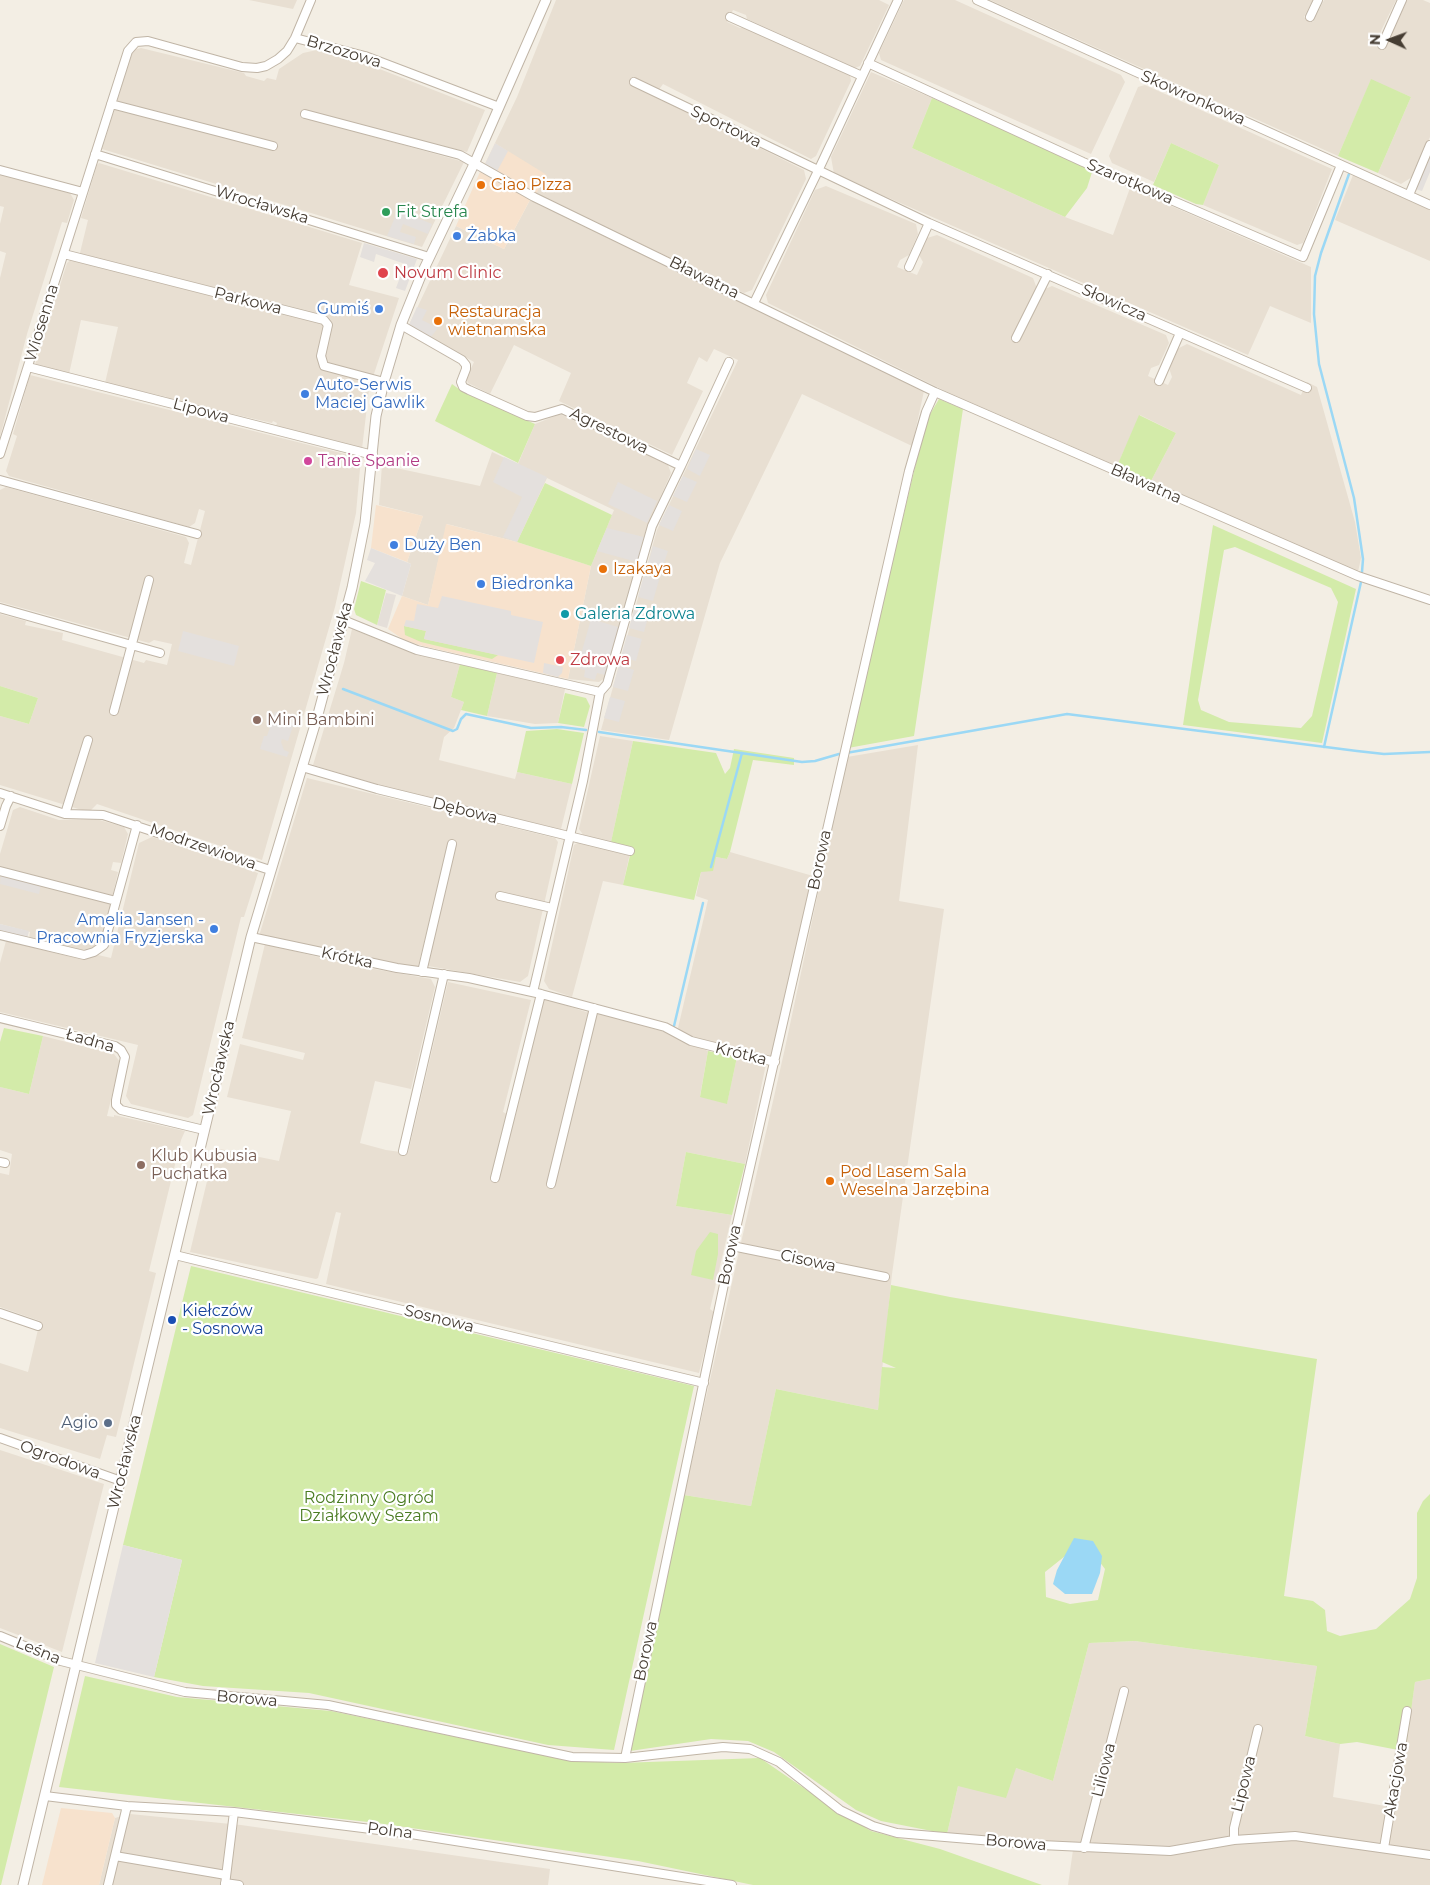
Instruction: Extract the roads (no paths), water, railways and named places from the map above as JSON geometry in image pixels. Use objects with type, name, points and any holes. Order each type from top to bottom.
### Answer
[{"type":"street","points":[[296,38],[311,0]]},
{"type":"street","name":"Wrocławska","points":[[23,1885],[251,937],[302,767],[343,620],[359,554],[378,408],[384,382],[401,325],[429,257],[474,162],[546,0]]},
{"type":"street","name":"Skowronkowa","points":[[977,0],[1430,205]]},
{"type":"street","points":[[1310,17],[1318,0]]},
{"type":"street","points":[[1382,45],[1402,0]]},
{"type":"street","points":[[754,303],[818,172],[894,1]]},
{"type":"street","points":[[730,17],[862,76]]},
{"type":"street","name":"Brzozowa","points":[[136,42],[148,41],[242,67],[257,68],[278,59],[296,38],[365,56],[499,107]]},
{"type":"street","name":"Wiosenna","points":[[0,454],[128,50],[136,42]]},
{"type":"street","name":"Szarotkowa","points":[[868,63],[1084,162],[1304,257],[1341,165]]},
{"type":"street","name":"Sportowa","points":[[634,82],[818,172]]},
{"type":"street","points":[[112,104],[273,146]]},
{"type":"street","points":[[305,114],[460,155],[474,162]]},
{"type":"street","points":[[1409,195],[1430,145]]},
{"type":"street","name":"Wrocławska","points":[[95,154],[429,257]]},
{"type":"street","name":"Bławatna","points":[[474,162],[534,197],[935,392],[1358,576],[1430,600]]},
{"type":"street","points":[[0,170],[83,192]]},
{"type":"street","name":"Słowicza","points":[[818,172],[929,223],[1307,388]]},
{"type":"street","points":[[909,267],[929,223]]},
{"type":"street","name":"Parkowa","points":[[64,254],[324,320],[328,324],[321,356],[324,366],[384,382]]},
{"type":"street","points":[[1016,338],[1048,274]]},
{"type":"street","name":"Agrestowa","points":[[401,325],[462,360],[466,365],[461,382],[463,387],[527,416],[535,417],[562,408],[681,466]]},
{"type":"street","points":[[1160,381],[1180,333]]},
{"type":"street","points":[[533,992],[571,836],[600,692],[607,684],[652,526],[729,362]]},
{"type":"street","name":"Lipowa","points":[[28,366],[373,455]]},
{"type":"street","name":"Borowa","points":[[625,1758],[732,1246],[909,471],[926,412],[935,392]]},
{"type":"street","points":[[0,480],[196,534]]},
{"type":"street","points":[[114,711],[150,580]]},
{"type":"street","points":[[0,608],[160,653]]},
{"type":"street","points":[[343,620],[417,650],[600,692]]},
{"type":"street","points":[[65,814],[88,740]]},
{"type":"street","name":"Dębowa","points":[[302,767],[377,789],[630,850]]},
{"type":"street","name":"Modrzewiowa","points":[[0,792],[65,814],[103,815],[270,870]]},
{"type":"street","points":[[0,826],[11,796]]},
{"type":"street","name":"Modrzewiowa","points":[[0,935],[84,955],[94,952],[104,945],[137,825]]},
{"type":"street","points":[[422,972],[452,844]]},
{"type":"street","points":[[0,871],[116,901]]},
{"type":"street","points":[[500,896],[552,908]]},
{"type":"street","name":"Krótka","points":[[251,937],[335,956],[422,972],[444,974],[533,992],[665,1027],[691,1041],[775,1062]]},
{"type":"street","points":[[403,1151],[444,974]]},
{"type":"street","points":[[495,1178],[541,994]]},
{"type":"street","points":[[551,1184],[594,1008]]},
{"type":"street","name":"Ładna","points":[[0,1018],[115,1046],[121,1050],[125,1057],[116,1100],[116,1105],[121,1110],[204,1130]]},
{"type":"street","name":"Cisowa","points":[[732,1246],[884,1277]]},
{"type":"street","name":"Sosnowa","points":[[175,1255],[704,1383]]},
{"type":"street","points":[[0,1313],[38,1326]]},
{"type":"street","name":"Ogrodowa","points":[[0,1438],[121,1481]]},
{"type":"street","name":"Leśna","points":[[0,1636],[76,1665]]},
{"type":"street","name":"Borowa","points":[[76,1665],[184,1692],[328,1705],[584,1758],[625,1758],[723,1747],[743,1747],[772,1758],[840,1810],[897,1833],[1084,1848],[1170,1851],[1234,1840],[1294,1836],[1430,1855]]},
{"type":"street","name":"Liliowa","points":[[1084,1848],[1124,1691]]},
{"type":"street","name":"Akacjowa","points":[[1384,1848],[1407,1711]]},
{"type":"street","name":"Lipowa","points":[[1234,1840],[1234,1828],[1258,1729]]},
{"type":"street","name":"Polna","points":[[45,1796],[127,1806],[234,1812],[411,1834],[732,1885]]},
{"type":"street","points":[[108,1885],[127,1806]]},
{"type":"street","points":[[225,1881],[234,1812]]},
{"type":"street","points":[[115,1856],[239,1885]]},
{"type":"water","points":[[1074,1538],[1093,1541],[1102,1556],[1100,1573],[1092,1594],[1065,1594],[1053,1584],[1057,1570]]},
{"type":"waterway","points":[[1349,174],[1321,253],[1315,276],[1314,314],[1319,364],[1354,498],[1363,559],[1362,572]]},
{"type":"waterway","points":[[1324,747],[1361,582]]},
{"type":"waterway","points":[[343,689],[453,731],[457,729],[461,719],[466,714],[531,728],[561,727],[586,730]]},
{"type":"waterway","points":[[846,753],[1067,714],[1384,754],[1430,752]]},
{"type":"waterway","points":[[599,732],[802,762],[815,761],[839,754]]},
{"type":"waterway","points":[[711,867],[742,753]]},
{"type":"waterway","points":[[674,1026],[703,903]]},
{"type":"place","name":"Ciao Pizza","points":[[481,185]]},
{"type":"place","name":"Fit Strefa","points":[[386,212]]},
{"type":"place","name":"Żabka","points":[[457,236]]},
{"type":"place","name":"Novum Clinic","points":[[383,273]]},
{"type":"place","name":"Gumiś","points":[[379,309]]},
{"type":"place","name":"Restauracja wietnamska","points":[[438,321]]},
{"type":"place","name":"Auto-Serwis Maciej Gawlik","points":[[305,394]]},
{"type":"place","name":"Tanie Spanie","points":[[308,461]]},
{"type":"place","name":"Duży Ben","points":[[394,545]]},
{"type":"place","name":"Izakaya","points":[[603,569]]},
{"type":"place","name":"Biedronka","points":[[481,584]]},
{"type":"place","name":"Galeria Zdrowa","points":[[565,614]]},
{"type":"place","name":"Zdrowa","points":[[560,660]]},
{"type":"place","name":"Mini Bambini","points":[[257,720]]},
{"type":"place","name":"Amelia Jansen - Pracownia Fryzjerska","points":[[214,929]]},
{"type":"place","name":"Klub Kubusia Puchatka","points":[[141,1165]]},
{"type":"place","name":"Pod Lasem Sala Weselna Jarzębina","points":[[830,1181]]},
{"type":"place","name":"Kiełczów - Sosnowa","points":[[172,1320]]},
{"type":"place","name":"Agio","points":[[108,1423]]},
{"type":"park label","name":"Rodzinny Ogród Działkowy Sezam","points":[[369,1507]]}]
